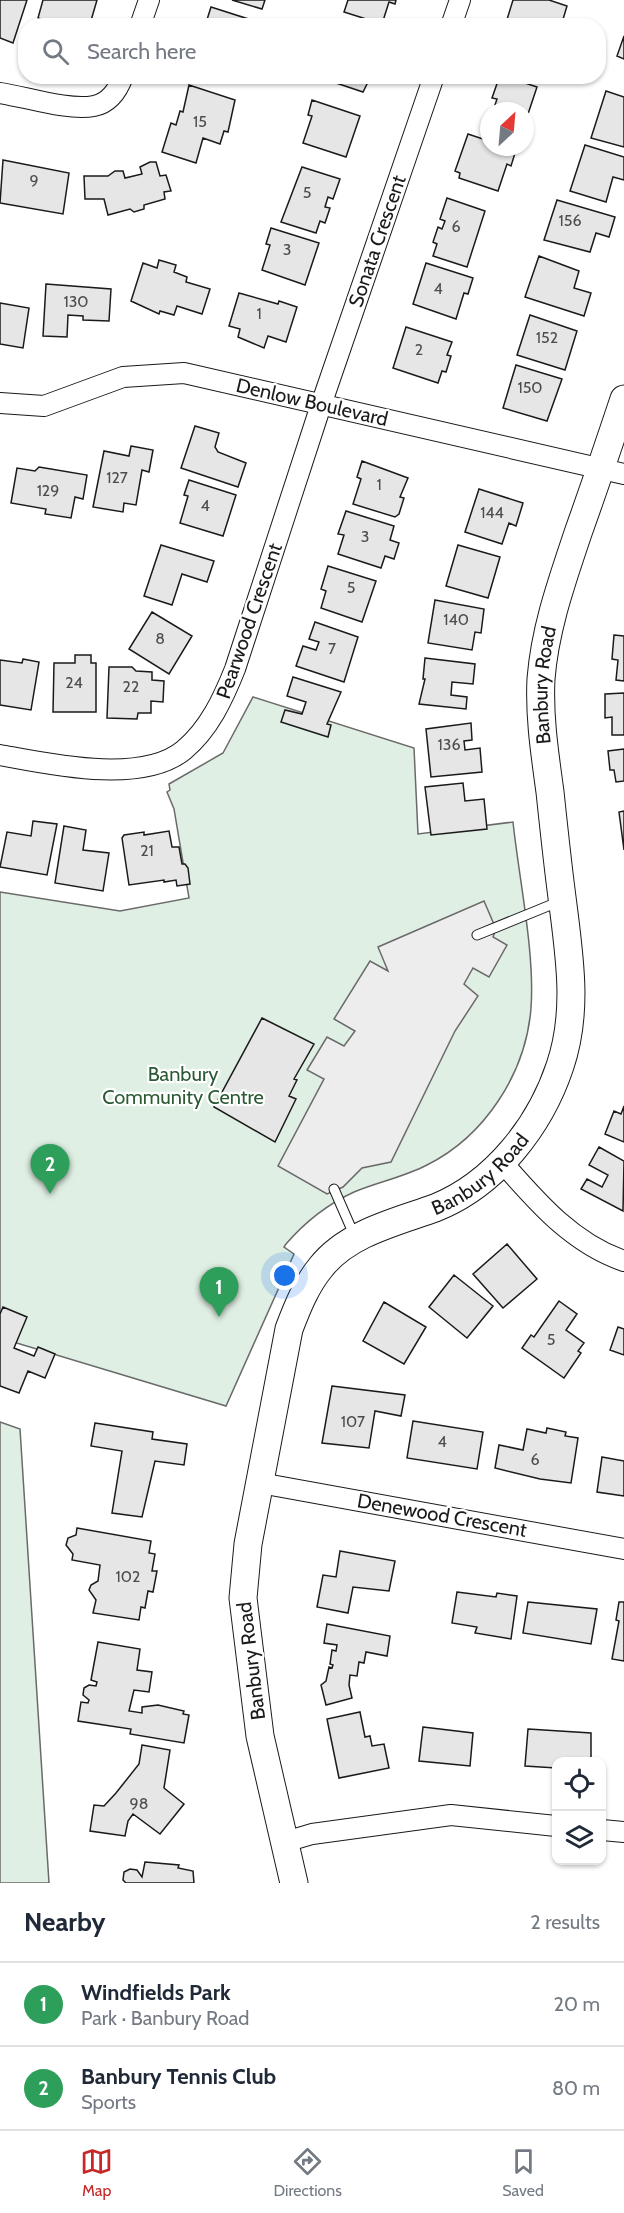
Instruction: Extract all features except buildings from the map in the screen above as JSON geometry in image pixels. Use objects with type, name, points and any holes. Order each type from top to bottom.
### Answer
[{"type":"street","points":[[143,18],[149,0]]},
{"type":"street","points":[[454,18],[460,0]]},
{"type":"street","points":[[0,93],[73,105],[95,106],[114,94],[119,84]]},
{"type":"street","name":"Sonata Crescent","points":[[321,405],[431,84]]},
{"type":"street","name":"Denlow Boulevard","points":[[0,403],[44,406],[123,377],[184,373],[612,471]]},
{"type":"street","name":"Banbury Road","points":[[294,1883],[260,1736],[245,1635],[243,1598],[248,1544],[289,1329],[299,1301],[321,1266],[356,1239],[438,1206],[476,1184],[502,1161],[523,1139],[546,1101],[560,1066],[569,1033],[571,976],[544,742],[541,680],[547,636],[556,596],[612,471],[624,399]]},
{"type":"street","name":"Pearwood Crescent","points":[[0,755],[118,771],[152,766],[183,751],[221,704],[235,669],[321,405]]},
{"type":"street","points":[[502,1161],[557,1221],[582,1240],[624,1261]]},
{"type":"street","name":"Denewood Crescent","points":[[260,1483],[624,1549]]},
{"type":"street","points":[[285,1842],[323,1832],[451,1815],[552,1826]]},
{"type":"street","points":[[606,1830],[624,1832]]},
{"type":"lane","points":[[477,935],[562,900]]},
{"type":"lane","points":[[334,1189],[356,1239]]},
{"type":"green space","name":"Banbury Community Centre","points":[[253,697],[414,748],[418,834],[513,822],[529,940],[532,987],[531,1008],[521,1056],[499,1100],[484,1120],[448,1153],[427,1165],[354,1192],[335,1202],[309,1221],[286,1244],[284,1247],[294,1254],[226,1406],[0,1338],[0,892],[120,911],[189,898],[174,809],[167,792],[170,790],[169,784],[223,753]]},
{"type":"green space","points":[[0,1422],[20,1429],[49,1883],[0,1883]]},
{"type":"shaded area","points":[[484,901],[496,929],[493,937],[507,945],[489,977],[473,968],[464,984],[478,996],[455,1031],[391,1162],[362,1168],[343,1187],[327,1194],[278,1166],[324,1079],[307,1070],[327,1037],[344,1046],[355,1031],[334,1019],[370,961],[388,971],[378,947]]},
{"type":"place","name":"Banbury Tennis Club","points":[[50,1194]]},
{"type":"place","name":"Windfields Park","points":[[219,1317]]}]
